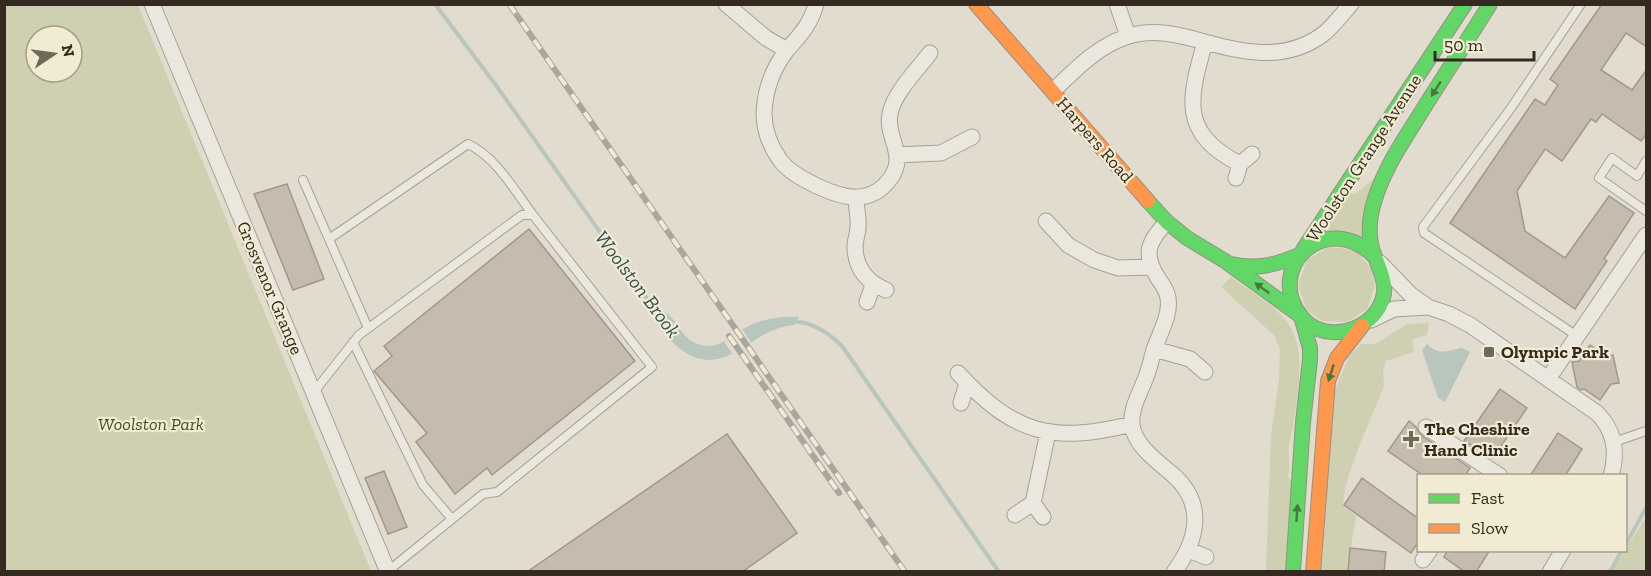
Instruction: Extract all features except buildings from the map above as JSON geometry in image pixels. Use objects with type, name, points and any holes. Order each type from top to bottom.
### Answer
[{"type":"main road","name":"Harpers Road","points":[[976,4],[1167,222],[1300,315]]},
{"type":"main road","name":"Woolston Grange Avenue","points":[[1301,253],[1465,4]]},
{"type":"main road","name":"Woolston Grange Avenue","points":[[1375,257],[1370,223],[1374,204],[1385,176],[1407,135],[1490,4]]},
{"type":"main road","points":[[1293,572],[1310,348],[1300,315],[1292,300],[1289,284],[1292,269],[1301,253],[1316,242],[1332,237],[1348,238],[1362,245],[1375,257],[1382,272],[1384,286],[1382,300],[1375,313],[1363,324],[1337,358],[1328,381],[1313,572]]},
{"type":"main road","name":"Harpers Road","points":[[1225,261],[1256,268],[1275,265],[1301,253]]},
{"type":"main road","points":[[1300,315],[1311,325],[1323,331],[1336,333],[1350,331],[1363,324]]},
{"type":"street","name":"Grosvenor Grange","points":[[152,4],[388,571]]},
{"type":"street","points":[[726,4],[766,38],[787,50]]},
{"type":"street","points":[[816,4],[814,15],[805,31],[787,50],[775,68],[765,100],[764,121],[768,139],[780,160],[800,178],[838,195],[856,198],[878,192],[891,179],[896,167],[897,155],[889,125],[890,113],[894,101],[930,50]]},
{"type":"street","points":[[1117,4],[1128,36]]},
{"type":"street","points":[[1053,91],[1097,51],[1128,36],[1146,32],[1162,32],[1268,54],[1282,52],[1306,45],[1325,34],[1351,4]]},
{"type":"street","points":[[1205,42],[1193,85],[1192,104],[1196,121],[1213,148],[1238,171],[1252,154]]},
{"type":"street","points":[[897,155],[941,153],[974,136]]},
{"type":"street","points":[[856,198],[859,224],[855,244],[856,256],[861,271],[880,288],[867,302]]},
{"type":"street","points":[[1046,221],[1068,246],[1094,260],[1118,268],[1151,267]]},
{"type":"street","points":[[1167,222],[1150,243],[1149,251],[1151,267],[1164,286],[1168,297],[1168,310],[1148,374],[1135,404],[1132,424],[1149,454],[1179,480],[1190,496],[1195,519],[1189,550],[1174,572]]},
{"type":"street","points":[[1548,379],[1647,235]]},
{"type":"street","points":[[1375,257],[1411,295],[1428,307],[1449,314],[1470,325],[1597,413],[1604,420],[1614,442],[1612,474]]},
{"type":"street","points":[[1363,324],[1394,309],[1428,307]]},
{"type":"street","points":[[1154,349],[1193,354],[1204,372]]},
{"type":"street","points":[[962,403],[962,378],[1000,412],[1020,424],[1048,432],[1081,433],[1132,424]]},
{"type":"street","points":[[1426,427],[1489,473]]},
{"type":"street","points":[[1015,515],[1033,503],[1048,432]]},
{"type":"street","points":[[1033,503],[1043,517]]},
{"type":"street","points":[[1189,550],[1206,557]]},
{"type":"street","points":[[1550,572],[1562,552]]},
{"type":"lane","points":[[1577,336],[1424,232],[1423,227],[1511,108],[1581,4]]},
{"type":"lane","points":[[329,239],[468,144],[480,150],[507,180],[651,367],[497,492],[483,494],[388,571]]},
{"type":"lane","points":[[1647,161],[1637,176],[1612,158],[1599,178],[1647,211]]},
{"type":"lane","points":[[303,180],[368,328]]},
{"type":"lane","points":[[314,393],[353,342],[368,328],[522,215],[533,215]]},
{"type":"lane","points":[[353,342],[423,485],[452,519]]},
{"type":"lane","points":[[1614,442],[1647,431]]},
{"type":"green space","name":"Woolston Park","points":[[5,4],[138,5],[371,571],[5,571]]},
{"type":"green space","points":[[1376,177],[1363,238],[1327,232],[1348,192],[1355,194]]},
{"type":"green space","points":[[1329,247],[1355,250],[1372,269],[1375,286],[1367,309],[1347,322],[1322,321],[1307,310],[1298,285],[1307,260]]},
{"type":"green space","points":[[1231,277],[1283,317],[1292,329],[1297,343],[1300,372],[1289,444],[1288,476],[1292,482],[1286,571],[1266,571],[1271,436],[1279,378],[1280,349],[1274,335],[1221,287]]},
{"type":"green space","points":[[1429,323],[1427,335],[1412,340],[1414,352],[1386,361],[1383,371],[1384,386],[1353,462],[1345,493],[1343,506],[1356,516],[1347,571],[1321,572],[1335,390],[1349,356],[1362,344],[1375,344],[1408,324]]},
{"type":"green space","points":[[1646,517],[1646,571],[1612,571],[1624,552],[1627,552],[1627,547]]},
{"type":"shaded area","points":[[658,308],[670,316],[684,334],[695,343],[710,346],[721,343],[745,328],[764,320],[799,317],[795,325],[764,334],[737,351],[710,360],[695,357],[671,341],[655,314]]},
{"type":"shaded area","points":[[1427,344],[1439,351],[1462,348],[1470,352],[1445,402],[1438,398],[1422,350]]},
{"type":"pier","points":[[741,327],[751,343],[735,357],[724,342]]},
{"type":"waterway","name":"Woolston Brook","points":[[435,4],[498,88],[658,314]]},
{"type":"waterway","name":"Woolston Brook","points":[[792,321],[806,323],[819,329],[842,346],[999,572]]},
{"type":"waterway","points":[[1627,542],[1646,508]]},
{"type":"waterway","points":[[1610,572],[1621,552]]},
{"type":"railway","points":[[509,4],[905,572]]},
{"type":"railway","points":[[729,336],[839,493]]},
{"type":"traffic: fast","points":[[1303,250],[1465,4]]},
{"type":"traffic: fast","points":[[1374,256],[1355,243],[1337,239],[1320,241],[1305,250],[1295,264],[1290,280],[1292,298],[1301,316],[1318,329],[1338,332],[1359,326],[1376,312],[1384,294],[1384,285],[1373,253],[1370,227],[1372,210],[1379,188],[1399,148],[1490,4]]},
{"type":"traffic: fast","points":[[1148,201],[1167,222],[1187,238],[1225,261],[1298,314]]},
{"type":"traffic: fast","points":[[1231,264],[1249,267],[1266,266],[1299,255]]},
{"type":"traffic: fast","points":[[1293,572],[1303,422],[1310,360],[1310,348],[1301,316]]},
{"type":"traffic: slow","points":[[976,4],[1148,201]]},
{"type":"traffic: slow","points":[[1313,572],[1328,381],[1337,358],[1362,326]]},
{"type":"place","name":"Olympic Park","points":[[1489,352]]},
{"type":"place","name":"The Cheshire Hand Clinic","points":[[1411,439]]}]
